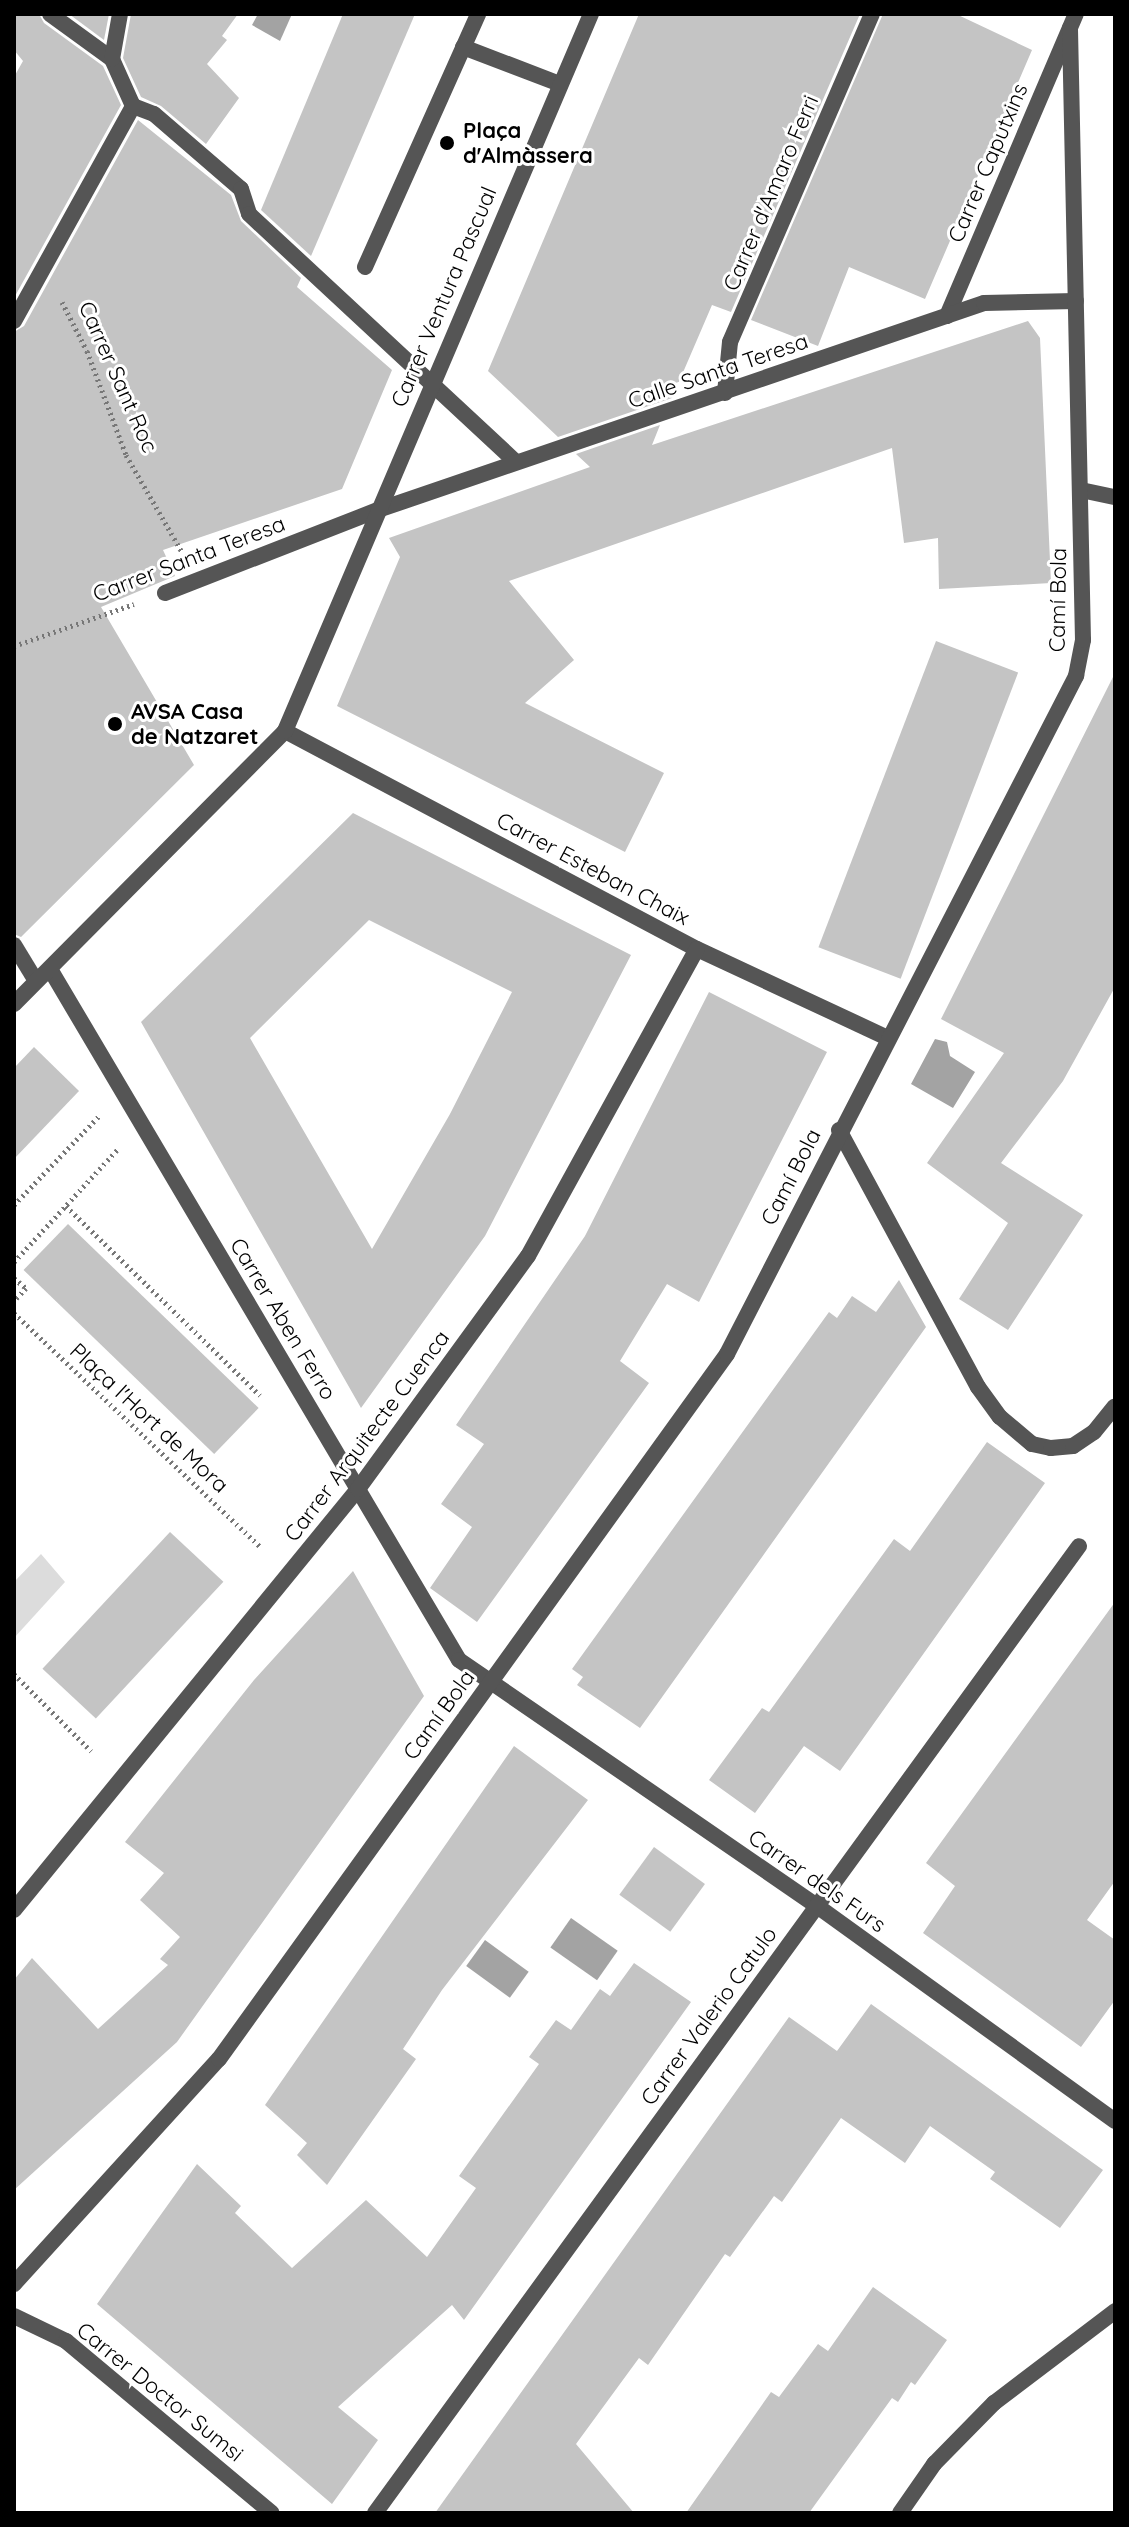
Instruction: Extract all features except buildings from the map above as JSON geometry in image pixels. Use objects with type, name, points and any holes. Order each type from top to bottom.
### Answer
[{"type":"street","points":[[50,14],[112,59],[133,106],[154,114],[241,189],[249,214],[516,462]]},
{"type":"street","points":[[112,59],[120,14]]},
{"type":"street","points":[[365,267],[478,14]]},
{"type":"street","name":"Carrer Ventura Pascual","points":[[285,731],[430,383],[591,14]]},
{"type":"street","name":"Carrer d'Amaro Ferri","points":[[725,393],[730,342],[872,14]]},
{"type":"street","name":"Carrer Caputxins","points":[[1073,21],[1076,301]]},
{"type":"street","name":"Carrer Caputxins","points":[[947,316],[1073,21]]},
{"type":"street","points":[[463,47],[560,84]]},
{"type":"street","points":[[14,321],[45,274],[133,106]]},
{"type":"street","name":"Calle Santa Teresa","points":[[378,510],[984,303],[1076,301]]},
{"type":"street","name":"Camí Bola","points":[[14,2284],[219,2059],[727,1354],[886,1037],[1076,676],[1083,640],[1076,301]]},
{"type":"street","points":[[1081,490],[1115,497]]},
{"type":"street","name":"Carrer Santa Teresa","points":[[165,593],[378,510]]},
{"type":"street","points":[[14,1004],[285,731]]},
{"type":"street","name":"Carrer Esteban Chaix","points":[[285,731],[697,949],[886,1037]]},
{"type":"street","points":[[14,945],[36,981]]},
{"type":"street","name":"Carrer Arquitecte Cuenca","points":[[14,1910],[358,1489],[528,1256],[697,949]]},
{"type":"street","name":"Carrer Aben Ferro","points":[[50,969],[358,1489],[447,1646],[490,1682]]},
{"type":"street","name":"Camí Bola","points":[[839,1130],[978,1387],[1000,1417],[1032,1444],[1062,1447],[1094,1432],[1115,1406]]},
{"type":"street","name":"Carrer Valerio Catulo","points":[[375,2513],[1079,1546]]},
{"type":"street","name":"Carrer dels Furs","points":[[490,1682],[817,1906],[1115,2121]]},
{"type":"street","points":[[900,2513],[934,2464],[994,2403],[1115,2311]]},
{"type":"street","name":"Carrer Doctor Sumsi","points":[[14,2316],[66,2341],[272,2513]]},
{"type":"path","name":"Carrer Sant Roc","points":[[45,274],[87,351],[126,455],[199,581]]},
{"type":"path","name":"Carrer Santa Teresa","points":[[14,646],[165,593]]},
{"type":"path","points":[[14,1205],[103,1112]]},
{"type":"path","points":[[14,1262],[122,1144]]},
{"type":"path","points":[[66,1206],[272,1407]]},
{"type":"path","points":[[14,1278],[26,1288],[14,1301]]},
{"type":"path","name":"Plaça l'Hort de Mora","points":[[14,1313],[261,1547]]},
{"type":"path","points":[[14,1674],[91,1751]]},
{"type":"shaded area","points":[[258,14],[292,14],[280,41],[252,25]]},
{"type":"shaded area","points":[[935,1039],[947,1042],[950,1056],[975,1072],[953,1108],[911,1084]]},
{"type":"shaded area","points":[[41,1554],[65,1582],[14,1638],[14,1582]]},
{"type":"shaded area","points":[[571,1918],[618,1951],[597,1980],[550,1947]]},
{"type":"shaded area","points":[[485,1940],[529,1972],[510,1998],[466,1966]]},
{"type":"place","name":"Plaça d'Almàssera","points":[[447,143]]},
{"type":"place","name":"AVSA Casa de Natzaret","points":[[115,724]]}]
